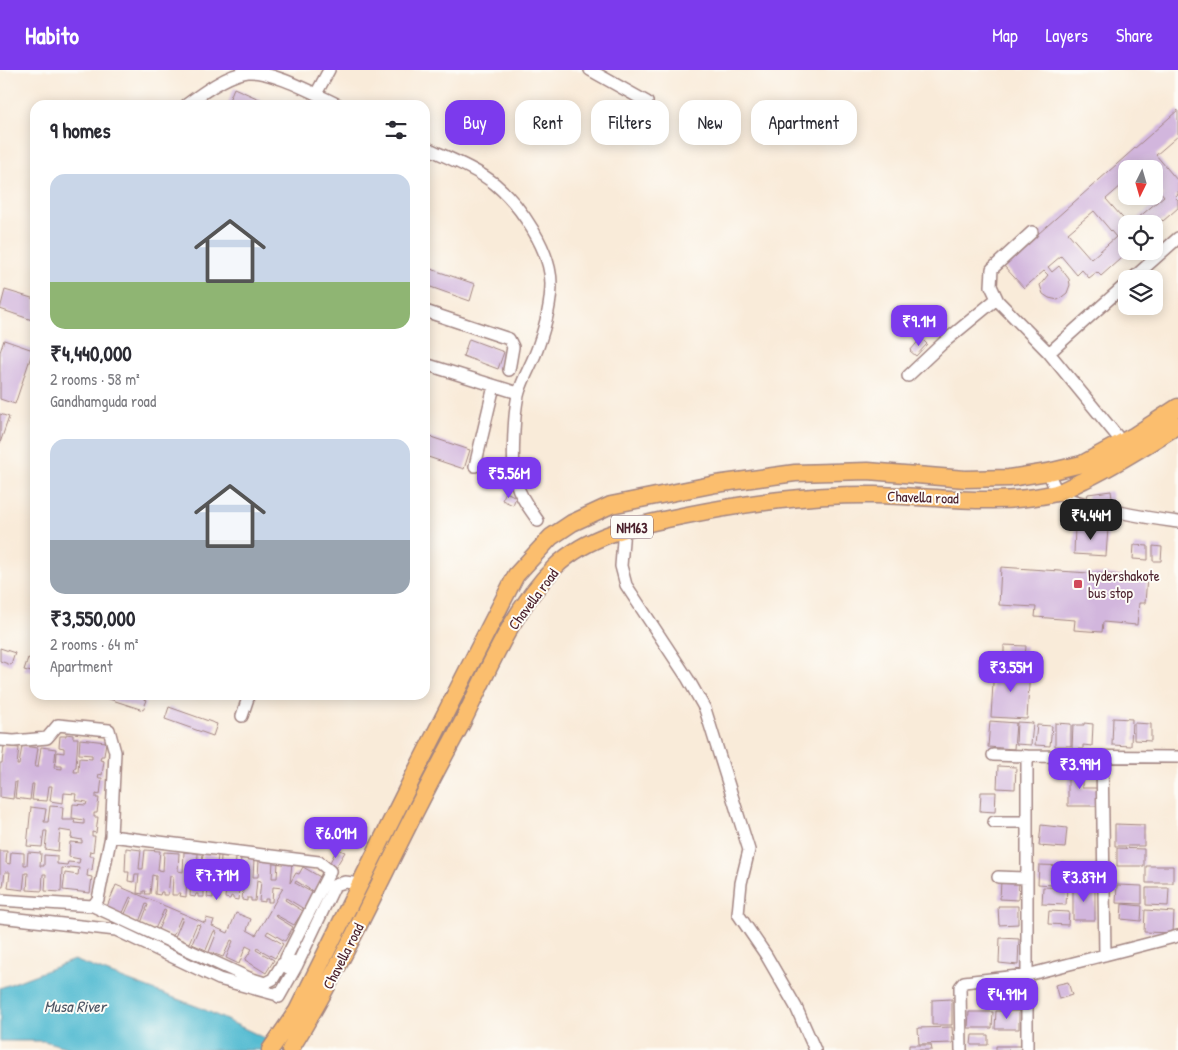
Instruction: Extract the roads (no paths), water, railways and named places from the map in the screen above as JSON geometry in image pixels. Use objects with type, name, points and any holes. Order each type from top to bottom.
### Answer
[{"type":"highway","name":"Chavella road","points":[[270,1050],[297,1012],[516,575],[551,537],[572,523],[612,505],[716,484],[795,473],[868,471],[974,479],[1009,478],[1048,472],[1082,464],[1122,442],[1178,407]]},
{"type":"highway","name":"Chavella road","points":[[290,1050],[328,987],[511,625],[540,584],[556,566],[588,544],[624,528],[726,507],[803,496],[874,495],[1017,499],[1058,492],[1133,455],[1178,425]]},
{"type":"street","points":[[590,70],[643,100]]},
{"type":"street","points":[[198,100],[234,75],[255,71],[328,100]]},
{"type":"street","points":[[316,94],[325,71]]},
{"type":"street","points":[[430,148],[494,183],[516,206],[531,228],[546,256],[551,283],[548,315],[538,348],[518,393],[514,432],[515,481],[524,500],[538,521]]},
{"type":"street","points":[[1032,232],[992,269],[991,286],[998,301],[1049,352],[1122,442]]},
{"type":"street","points":[[1142,270],[1178,238]]},
{"type":"street","points":[[1049,352],[1118,291]]},
{"type":"street","points":[[908,376],[943,342],[994,301],[998,301]]},
{"type":"street","points":[[430,313],[509,339],[514,346],[509,370]]},
{"type":"street","points":[[430,366],[518,393]]},
{"type":"street","points":[[475,466],[494,386]]},
{"type":"street","points":[[1048,472],[1058,492],[1071,500],[1097,507],[1178,522]]},
{"type":"street","points":[[624,528],[621,566],[626,585],[688,679],[705,709],[749,850],[741,883],[738,914],[766,955],[796,1008],[815,1050]]},
{"type":"street","points":[[242,716],[247,700]]},
{"type":"street","points":[[0,740],[14,741],[48,738],[58,725],[109,730],[115,752],[111,836],[98,899],[93,906]]},
{"type":"street","points":[[993,755],[1178,757]]},
{"type":"street","points":[[1027,756],[1027,1050]]},
{"type":"street","points":[[1102,757],[1105,955]]},
{"type":"street","points":[[994,822],[1027,822]]},
{"type":"street","points":[[0,900],[93,906],[249,978],[265,983],[273,978],[284,961],[330,871],[319,862],[111,836]]},
{"type":"street","points":[[998,877],[1027,878]]},
{"type":"street","points":[[276,1001],[295,968],[335,885],[345,882],[360,884]]},
{"type":"street","points":[[0,917],[116,930],[219,979],[274,994],[284,988]]},
{"type":"street","points":[[961,1050],[960,987],[964,982],[1027,975],[1178,936]]},
{"type":"street","points":[[284,961],[295,968]]},
{"type":"street","points":[[273,978],[284,988]]},
{"type":"water","name":"Musa River","points":[[74,960],[201,1008],[290,1050],[76,1050],[44,1041],[0,1041],[0,988]]},
{"type":"place","name":"hydershakote bus stop","points":[[1078,584]]}]
